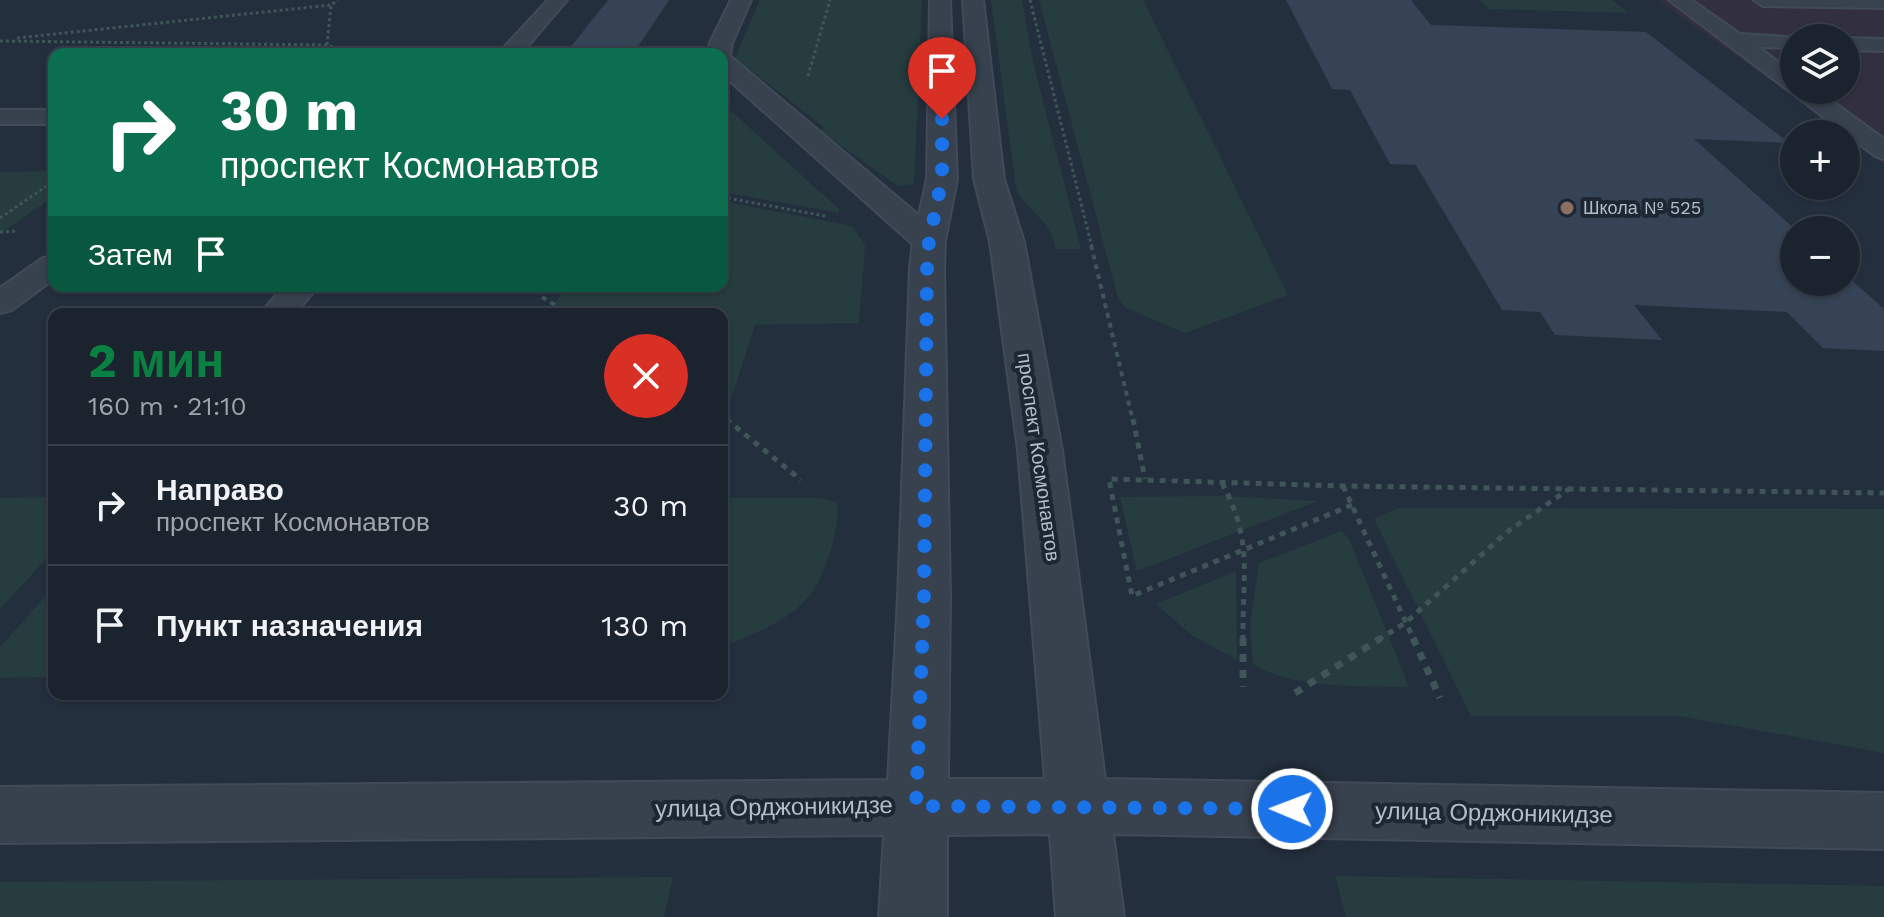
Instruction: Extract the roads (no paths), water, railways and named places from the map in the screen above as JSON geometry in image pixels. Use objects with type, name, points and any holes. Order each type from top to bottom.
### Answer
[{"type":"street","points":[[721,48],[741,0]]},
{"type":"street","points":[[913,917],[924,598],[929,241],[942,179],[940,0]]},
{"type":"street","name":"проспект Космонавтов","points":[[973,0],[989,179],[1007,242],[1040,450],[1090,917]]},
{"type":"street","points":[[728,67],[929,241]]},
{"type":"street","name":"улица Орджоникидзе","points":[[0,815],[1078,806],[1884,821]]},
{"type":"lane","points":[[514,48],[558,0]]},
{"type":"lane","points":[[1678,0],[1780,74]]},
{"type":"lane","points":[[1763,0],[1884,2]]},
{"type":"lane","points":[[1810,1],[1838,16]]},
{"type":"lane","points":[[1735,40],[1780,42]]},
{"type":"lane","points":[[1860,44],[1884,45]]},
{"type":"lane","points":[[1821,104],[1884,151]]},
{"type":"lane","points":[[1834,114],[1872,116]]},
{"type":"lane","points":[[0,117],[48,117]]},
{"type":"lane","points":[[0,303],[48,269]]},
{"type":"lane","points":[[282,308],[297,292]]},
{"type":"place","name":"Школа № 525","points":[[1567,208]]}]
